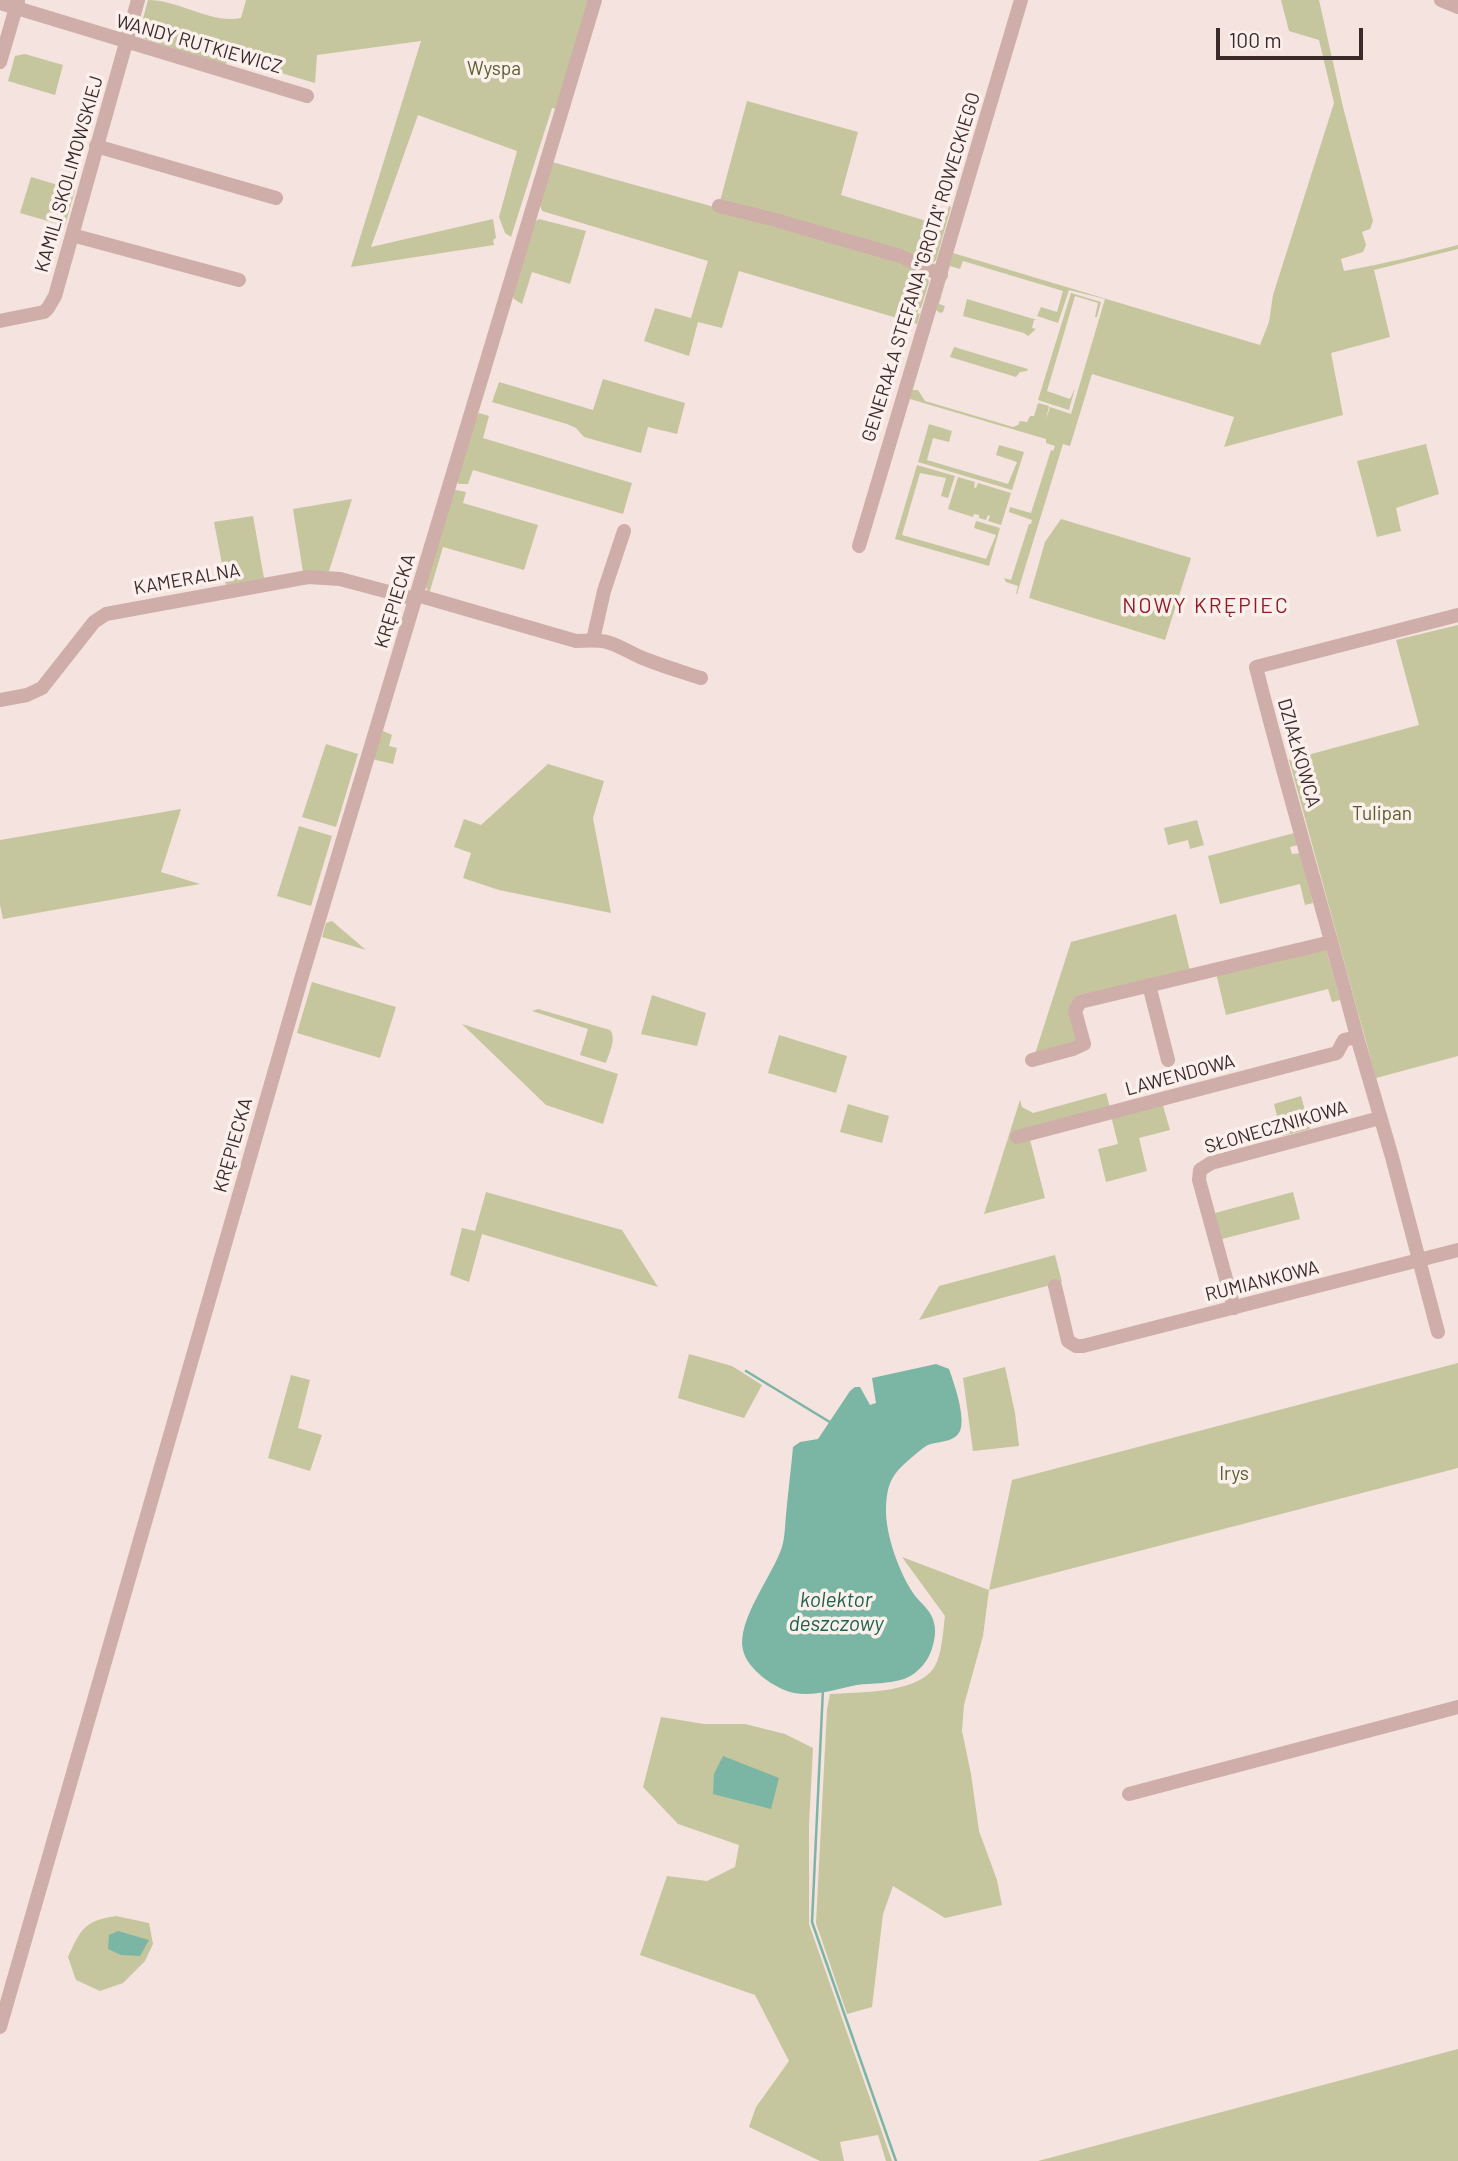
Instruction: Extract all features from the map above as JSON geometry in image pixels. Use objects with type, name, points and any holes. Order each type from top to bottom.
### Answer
[{"type":"street","name":"KAMILI SKOLIMOWSKIEJ","points":[[0,321],[38,314],[48,308],[55,296],[138,0]]},
{"type":"street","name":"KRĘPIECKA","points":[[0,2027],[233,1214],[594,0]]},
{"type":"street","name":"GENERAŁA STEFANA \"GROTA\" ROWECKIEGO","points":[[859,546],[1021,0]]},
{"type":"street","points":[[1441,0],[1458,7]]},
{"type":"street","name":"WANDY RUTKIEWICZ","points":[[0,3],[17,4],[126,43],[307,96]]},
{"type":"street","points":[[0,62],[17,4]]},
{"type":"street","points":[[96,146],[276,198]]},
{"type":"street","points":[[719,206],[900,256],[941,275]]},
{"type":"street","points":[[72,235],[239,280]]},
{"type":"street","points":[[593,640],[604,591],[624,531]]},
{"type":"street","name":"KAMERALNA","points":[[0,700],[27,695],[43,688],[94,622],[106,614],[309,577],[340,579],[416,597],[576,641],[611,642],[639,657],[701,678]]},
{"type":"street","name":"DZIAŁKOWCA","points":[[1380,1118],[1351,1039],[1331,942],[1256,667],[1458,615]]},
{"type":"street","points":[[1032,1060],[1084,1044],[1075,1011],[1080,1002],[1331,942]]},
{"type":"street","points":[[1149,985],[1168,1059]]},
{"type":"street","name":"LAWENDOWA","points":[[1017,1137],[1337,1054],[1351,1039]]},
{"type":"street","points":[[1380,1118],[1438,1332]]},
{"type":"street","name":"SŁONECZNIKOWA","points":[[1234,1308],[1201,1190],[1200,1170],[1211,1163],[1380,1118]]},
{"type":"street","name":"RUMIANKOWA","points":[[1055,1286],[1068,1341],[1076,1346],[1089,1345],[1458,1250]]},
{"type":"street","points":[[1129,1794],[1458,1707]]},
{"type":"green space","name":"Wyspa","points":[[148,0],[229,19],[241,18],[246,0],[589,0],[557,109],[552,108],[511,237],[505,233],[499,217],[517,151],[418,115],[371,247],[493,219],[496,238],[493,240],[494,245],[351,267],[421,41],[317,55],[315,83],[230,58],[225,65],[138,37]]},
{"type":"green space","points":[[1281,0],[1319,0],[1373,221],[1370,229],[1362,232],[1366,245],[1363,252],[1341,259],[1344,271],[1458,245],[1458,249],[1374,270],[1390,337],[1331,353],[1343,415],[1224,447],[1234,417],[1092,374],[1070,446],[1063,444],[1016,594],[1018,586],[1006,582],[1004,578],[1011,580],[1032,520],[1009,512],[1010,507],[1031,513],[1051,450],[1053,451],[1055,446],[1046,443],[1046,439],[910,399],[912,390],[918,390],[925,401],[1013,427],[1034,416],[1038,403],[1049,406],[1046,419],[1050,407],[1071,414],[1105,299],[1069,290],[1058,323],[1037,316],[1041,307],[1057,312],[1063,291],[963,261],[960,269],[950,266],[939,304],[945,306],[940,313],[936,310],[953,253],[1260,345],[1269,322],[1273,295],[1334,103],[1319,40],[1289,31]]},
{"type":"green space","points":[[25,54],[63,65],[55,95],[8,81],[15,56]]},
{"type":"green space","points":[[747,101],[858,132],[841,195],[943,226],[949,206],[951,207],[936,260],[933,263],[719,205]]},
{"type":"green space","points":[[552,162],[880,253],[928,279],[921,308],[917,313],[920,314],[917,324],[739,271],[722,328],[698,322],[689,356],[644,341],[655,308],[691,318],[708,261],[542,211],[540,205]]},
{"type":"green space","points":[[31,177],[75,190],[65,226],[20,213]]},
{"type":"green space","points":[[539,219],[586,231],[570,284],[532,272],[522,304],[514,299],[512,294],[534,222]]},
{"type":"green space","points":[[1071,293],[1101,302],[1095,317],[1098,303],[1075,296],[1047,391],[1070,399],[1075,388],[1069,410],[1038,400]]},
{"type":"green space","points":[[967,299],[1037,320],[1034,320],[1032,328],[1036,329],[1028,336],[963,316]]},
{"type":"green space","points":[[954,347],[1028,369],[1016,377],[950,357]]},
{"type":"green space","points":[[603,379],[685,403],[677,434],[648,427],[641,453],[584,437],[576,428],[567,424],[492,402],[499,382],[593,410]]},
{"type":"green space","points":[[479,413],[489,416],[483,438],[632,483],[623,514],[473,470],[468,484],[459,484],[457,482],[475,418]]},
{"type":"green space","points":[[929,424],[952,431],[949,442],[933,438],[927,460],[1008,484],[1017,462],[996,455],[999,445],[1024,452],[1012,490],[918,462]]},
{"type":"green space","points":[[1426,444],[1439,494],[1396,508],[1401,531],[1377,537],[1357,461]]},
{"type":"green space","points":[[917,465],[955,476],[948,498],[941,496],[946,478],[920,473],[902,535],[986,559],[996,535],[974,528],[976,521],[1000,528],[989,566],[895,539]]},
{"type":"green space","points":[[958,477],[975,482],[976,488],[978,483],[1011,493],[1001,525],[988,521],[988,515],[986,520],[979,518],[979,515],[974,514],[973,517],[948,509]]},
{"type":"green space","points":[[456,490],[466,492],[463,503],[538,525],[524,570],[443,547],[429,594],[425,585]]},
{"type":"green space","points":[[352,499],[329,571],[303,572],[293,509]]},
{"type":"green space","points":[[253,516],[264,578],[226,585],[214,522]]},
{"type":"green space","points":[[1061,519],[1191,558],[1165,640],[1029,598],[1045,542]]},
{"type":"green space","name":"Tulipan","points":[[1458,625],[1458,1056],[1376,1078],[1289,760],[1419,725],[1396,640]]},
{"type":"green space","points":[[380,732],[392,735],[389,746],[397,748],[393,764],[372,759]]},
{"type":"green space","points":[[326,744],[358,754],[336,827],[302,817]]},
{"type":"green space","points":[[548,764],[604,781],[593,818],[611,913],[499,890],[463,878],[471,853],[454,847],[464,819],[481,825]]},
{"type":"green space","points":[[181,809],[161,872],[200,884],[3,919],[0,905],[0,840]]},
{"type":"green space","points":[[1197,820],[1204,845],[1190,849],[1188,840],[1168,845],[1164,828]]},
{"type":"green space","points":[[299,826],[332,836],[311,906],[277,896]]},
{"type":"green space","points":[[1294,833],[1298,845],[1290,847],[1292,854],[1300,853],[1313,903],[1305,905],[1300,884],[1220,904],[1208,856]]},
{"type":"green space","points":[[1176,914],[1190,971],[1075,1001],[1078,1036],[1075,1043],[1034,1057],[1071,942]]},
{"type":"green space","points":[[332,921],[366,950],[322,937],[326,923]]},
{"type":"green space","points":[[1325,946],[1340,1000],[1332,1002],[1328,989],[1226,1015],[1216,973]]},
{"type":"green space","points":[[312,982],[396,1007],[380,1058],[297,1033]]},
{"type":"green space","points":[[652,995],[706,1013],[697,1046],[641,1034]]},
{"type":"green space","points":[[538,1009],[610,1030],[613,1042],[606,1063],[580,1055],[588,1029],[532,1011]]},
{"type":"green space","points":[[462,1024],[618,1074],[603,1124],[546,1105]]},
{"type":"green space","points":[[779,1035],[847,1056],[836,1093],[768,1073]]},
{"type":"green space","points":[[1106,1093],[1111,1111],[1028,1132],[1045,1198],[984,1214],[1020,1100],[1022,1107],[1033,1113]]},
{"type":"green space","points":[[1301,1096],[1310,1129],[1282,1136],[1274,1104]]},
{"type":"green space","points":[[1162,1102],[1170,1130],[1139,1138],[1147,1171],[1106,1182],[1098,1149],[1118,1144],[1111,1116]]},
{"type":"green space","points":[[848,1104],[889,1116],[882,1143],[840,1132]]},
{"type":"green space","points":[[486,1192],[622,1230],[658,1287],[482,1234],[469,1282],[450,1275],[462,1228],[475,1231]]},
{"type":"green space","points":[[1293,1192],[1300,1219],[1222,1239],[1215,1213]]},
{"type":"green space","points":[[1055,1255],[1062,1282],[919,1320],[939,1286]]},
{"type":"green space","points":[[689,1354],[732,1366],[762,1385],[744,1418],[678,1398]]},
{"type":"green space","name":"Irys","points":[[1458,1363],[1458,1468],[989,1590],[1012,1480]]},
{"type":"green space","points":[[1005,1367],[1019,1446],[973,1451],[963,1378]]},
{"type":"green space","points":[[291,1375],[310,1380],[298,1428],[322,1435],[310,1471],[268,1458]]},
{"type":"green space","points":[[902,1557],[989,1590],[983,1636],[964,1705],[962,1731],[979,1831],[997,1880],[1002,1905],[945,1918],[893,1886],[883,1914],[872,2007],[847,2014],[816,1923],[830,1694],[899,1687],[924,1677],[936,1664],[942,1644],[945,1616]]},
{"type":"green space","points":[[661,1717],[704,1724],[745,1724],[785,1734],[813,1748],[809,1825],[809,1924],[892,2161],[886,2161],[878,2135],[840,2142],[844,2161],[820,2161],[749,2127],[756,2107],[789,2061],[755,1995],[640,1955],[667,1876],[707,1881],[735,1867],[739,1845],[678,1824],[643,1787]]},
{"type":"green space","points":[[116,1916],[149,1923],[153,1944],[145,1961],[123,1983],[100,1991],[76,1980],[68,1957],[76,1939],[85,1928],[97,1921]]},
{"type":"green space","points":[[1458,2049],[1458,2161],[1038,2161]]},
{"type":"water","name":"kolektor deszczowy","points":[[936,1364],[949,1369],[960,1409],[960,1431],[950,1440],[926,1446],[899,1469],[889,1485],[886,1508],[888,1530],[899,1566],[910,1588],[933,1619],[935,1636],[930,1654],[917,1671],[898,1681],[809,1694],[787,1691],[763,1677],[750,1664],[743,1650],[742,1638],[750,1612],[782,1547],[793,1447],[800,1442],[818,1439],[855,1387],[860,1387],[870,1405],[876,1403],[872,1378]]},
{"type":"water","points":[[723,1756],[779,1778],[771,1809],[713,1794],[714,1774]]},
{"type":"water","points":[[118,1931],[149,1940],[140,1956],[121,1955],[108,1949],[109,1935]]},
{"type":"waterway","points":[[746,1371],[833,1424]]},
{"type":"waterway","points":[[823,1689],[812,1922],[896,2161]]},
{"type":"district","name":"NOWY KRĘPIEC","points":[[1206,606]]}]
